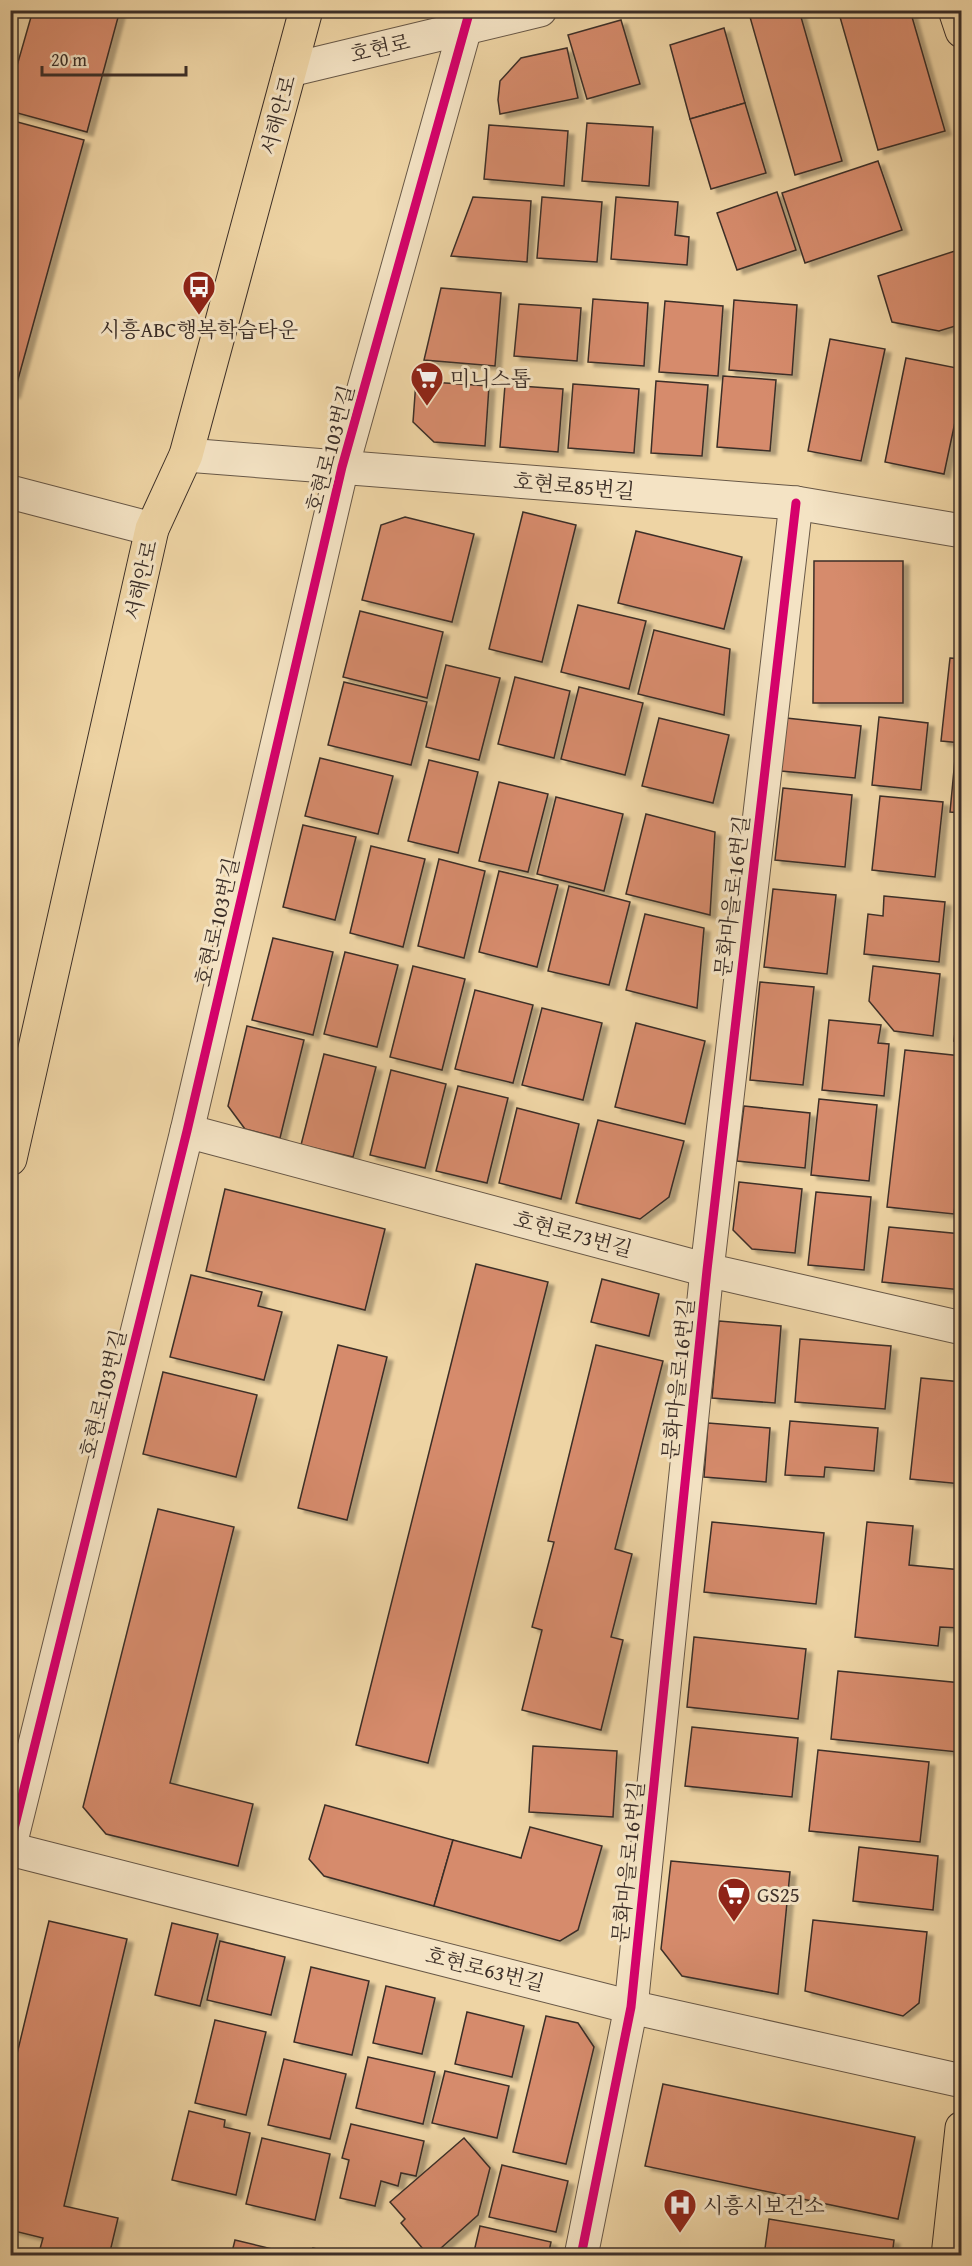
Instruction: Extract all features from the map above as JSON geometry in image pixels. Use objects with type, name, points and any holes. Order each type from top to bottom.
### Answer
[{"type":"main road","name":"서해안로","points":[[10,1159],[152,529],[186,455],[306,10]]},
{"type":"main road","points":[[955,10],[962,31]]},
{"type":"main road","points":[[948,2256],[962,2128]]},
{"type":"street","name":"호현로","points":[[290,70],[467,20],[540,10]]},
{"type":"street","name":"호현로103번길","points":[[10,1847],[187,1131],[342,467],[467,20]]},
{"type":"street","name":"호현로85번길","points":[[186,455],[796,503],[962,531]]},
{"type":"street","points":[[10,492],[152,529]]},
{"type":"street","name":"문화마을로16번길","points":[[581,2256],[631,2007],[707,1270],[796,503]]},
{"type":"street","name":"호현로73번길","points":[[187,1131],[707,1270],[962,1328]]},
{"type":"street","name":"호현로63번길","points":[[10,1847],[631,2007],[962,2081]]},
{"type":"building","points":[[33,10],[120,10],[87,132],[10,111],[10,90]]},
{"type":"building","points":[[748,10],[799,10],[842,161],[795,175]]},
{"type":"building","points":[[838,10],[910,10],[945,131],[878,150]]},
{"type":"building","points":[[621,20],[640,84],[587,99],[568,35]]},
{"type":"building","points":[[724,28],[745,103],[690,119],[670,45]]},
{"type":"building","points":[[567,48],[578,98],[500,114],[498,100],[500,81],[521,58]]},
{"type":"building","points":[[745,103],[766,173],[711,189],[690,119]]},
{"type":"building","points":[[10,120],[84,140],[14,394],[10,393]]},
{"type":"building","points":[[587,123],[653,127],[649,186],[582,181]]},
{"type":"building","points":[[489,125],[568,131],[564,186],[484,179]]},
{"type":"building","points":[[878,161],[902,230],[805,263],[782,193]]},
{"type":"building","points":[[777,192],[796,250],[737,270],[717,213]]},
{"type":"building","points":[[473,197],[531,201],[527,262],[451,256]]},
{"type":"building","points":[[542,197],[602,202],[597,262],[537,258]]},
{"type":"building","points":[[616,197],[678,202],[675,235],[689,237],[687,265],[611,259]]},
{"type":"building","points":[[961,249],[962,324],[939,331],[892,322],[878,276]]},
{"type":"building","points":[[441,288],[501,293],[495,366],[424,360]]},
{"type":"building","points":[[593,299],[648,303],[644,366],[588,362]]},
{"type":"building","points":[[734,300],[797,305],[792,375],[729,370]]},
{"type":"building","points":[[665,301],[723,306],[718,376],[659,372]]},
{"type":"building","points":[[519,304],[581,308],[577,361],[514,356]]},
{"type":"building","points":[[830,339],[885,349],[861,461],[808,451]]},
{"type":"building","points":[[906,358],[962,369],[962,389],[944,474],[885,462]]},
{"type":"building","points":[[723,376],[776,380],[770,451],[717,447]]},
{"type":"building","points":[[416,381],[489,386],[485,446],[434,442],[413,422]]},
{"type":"building","points":[[656,381],[708,385],[702,456],[651,453]]},
{"type":"building","points":[[573,384],[639,389],[634,453],[568,448]]},
{"type":"building","points":[[505,385],[563,389],[558,452],[500,447]]},
{"type":"building","points":[[962,469],[962,493],[957,492]]},
{"type":"building","points":[[523,512],[576,525],[542,662],[489,649]]},
{"type":"building","points":[[405,517],[474,534],[452,622],[362,600],[381,525]]},
{"type":"building","points":[[636,531],[742,557],[724,629],[618,603]]},
{"type":"building","points":[[814,561],[903,561],[903,703],[813,703]]},
{"type":"building","points":[[962,578],[962,612],[958,612]]},
{"type":"building","points":[[578,605],[646,621],[629,689],[561,672]]},
{"type":"building","points":[[360,611],[443,632],[427,698],[343,677]]},
{"type":"building","points":[[654,630],[730,649],[724,715],[638,694]]},
{"type":"building","points":[[950,658],[962,659],[962,743],[941,741]]},
{"type":"building","points":[[446,665],[500,678],[479,760],[426,747]]},
{"type":"building","points":[[515,677],[570,691],[554,758],[498,744]]},
{"type":"building","points":[[344,682],[427,702],[411,765],[328,745]]},
{"type":"building","points":[[579,687],[643,703],[625,775],[561,759]]},
{"type":"building","points":[[879,717],[928,723],[921,790],[872,785]]},
{"type":"building","points":[[659,718],[729,735],[713,803],[642,786]]},
{"type":"building","points":[[786,718],[861,726],[855,778],[781,771]]},
{"type":"building","points":[[320,758],[393,776],[378,834],[305,816]]},
{"type":"building","points":[[955,759],[962,759],[962,813],[950,812]]},
{"type":"building","points":[[429,760],[478,772],[458,853],[408,841]]},
{"type":"building","points":[[499,782],[548,794],[528,872],[479,861]]},
{"type":"building","points":[[783,788],[852,795],[845,867],[775,860]]},
{"type":"building","points":[[880,796],[943,802],[935,877],[872,870]]},
{"type":"building","points":[[556,797],[623,814],[604,891],[537,874]]},
{"type":"building","points":[[646,814],[715,832],[710,915],[626,894]]},
{"type":"building","points":[[303,825],[356,837],[335,920],[283,907]]},
{"type":"building","points":[[371,846],[425,859],[403,947],[350,933]]},
{"type":"building","points":[[439,859],[485,871],[464,958],[418,946]]},
{"type":"building","points":[[499,871],[558,885],[537,967],[479,952]]},
{"type":"building","points":[[569,886],[630,902],[609,985],[548,971]]},
{"type":"building","points":[[773,889],[836,895],[827,974],[764,967]]},
{"type":"building","points":[[884,896],[945,902],[939,962],[864,954],[868,914],[883,916]]},
{"type":"building","points":[[645,914],[704,928],[697,1008],[626,990]]},
{"type":"building","points":[[273,938],[333,952],[313,1035],[252,1020]]},
{"type":"building","points":[[345,952],[398,965],[377,1047],[324,1034]]},
{"type":"building","points":[[413,966],[465,979],[442,1070],[390,1057]]},
{"type":"building","points":[[873,966],[940,974],[933,1036],[894,1031],[869,1001]]},
{"type":"building","points":[[760,982],[814,987],[803,1085],[750,1080]]},
{"type":"building","points":[[960,987],[962,987],[962,1042],[954,1041]]},
{"type":"building","points":[[475,990],[533,1005],[513,1083],[455,1069]]},
{"type":"building","points":[[542,1008],[602,1023],[583,1100],[522,1085]]},
{"type":"building","points":[[829,1020],[881,1025],[878,1043],[889,1044],[884,1096],[822,1090]]},
{"type":"building","points":[[636,1023],[705,1041],[685,1124],[615,1107]]},
{"type":"building","points":[[247,1026],[304,1040],[280,1138],[245,1129],[228,1106]]},
{"type":"building","points":[[905,1050],[962,1056],[962,1140],[954,1214],[887,1207]]},
{"type":"building","points":[[324,1054],[376,1067],[353,1157],[301,1145]]},
{"type":"building","points":[[391,1070],[446,1084],[425,1168],[370,1155]]},
{"type":"building","points":[[458,1086],[508,1098],[487,1183],[436,1171]]},
{"type":"building","points":[[819,1099],[877,1105],[869,1181],[811,1175]]},
{"type":"building","points":[[744,1106],[810,1113],[805,1168],[737,1161]]},
{"type":"building","points":[[517,1108],[579,1124],[561,1199],[499,1183]]},
{"type":"building","points":[[598,1120],[684,1141],[669,1197],[640,1219],[576,1203]]},
{"type":"building","points":[[739,1182],[802,1189],[795,1253],[752,1249],[733,1230]]},
{"type":"building","points":[[225,1189],[385,1229],[365,1310],[206,1271]]},
{"type":"building","points":[[816,1192],[871,1197],[864,1270],[808,1265]]},
{"type":"building","points":[[889,1227],[962,1234],[962,1290],[882,1282]]},
{"type":"building","points":[[476,1264],[548,1282],[428,1763],[356,1745]]},
{"type":"building","points":[[191,1275],[262,1292],[258,1306],[282,1312],[264,1380],[170,1357]]},
{"type":"building","points":[[602,1279],[659,1294],[649,1336],[591,1322]]},
{"type":"building","points":[[719,1321],[781,1326],[775,1403],[712,1398]]},
{"type":"building","points":[[800,1339],[891,1346],[885,1409],[795,1402]]},
{"type":"building","points":[[338,1345],[387,1357],[347,1520],[298,1508]]},
{"type":"building","points":[[596,1345],[663,1361],[615,1549],[632,1554],[611,1637],[623,1640],[601,1730],[522,1710],[542,1630],[532,1627],[554,1542],[548,1541]]},
{"type":"building","points":[[163,1372],[257,1395],[236,1477],[143,1454]]},
{"type":"building","points":[[921,1378],[962,1382],[962,1484],[910,1479]]},
{"type":"building","points":[[790,1421],[878,1428],[874,1471],[825,1467],[824,1477],[785,1475]]},
{"type":"building","points":[[708,1423],[770,1428],[766,1482],[704,1477]]},
{"type":"building","points":[[158,1509],[234,1527],[170,1783],[253,1804],[238,1866],[106,1834],[83,1807]]},
{"type":"building","points":[[712,1522],[824,1533],[816,1604],[704,1592]]},
{"type":"building","points":[[867,1522],[913,1526],[909,1565],[962,1570],[961,1628],[940,1627],[938,1646],[855,1637]]},
{"type":"building","points":[[694,1637],[806,1649],[798,1719],[687,1707]]},
{"type":"building","points":[[838,1671],[962,1683],[962,1718],[958,1752],[831,1739]]},
{"type":"building","points":[[692,1727],[798,1738],[792,1797],[685,1786]]},
{"type":"building","points":[[533,1746],[617,1751],[613,1817],[529,1812]]},
{"type":"building","points":[[818,1750],[929,1762],[920,1842],[809,1831]]},
{"type":"building","points":[[325,1805],[453,1840],[434,1906],[324,1876],[309,1859]]},
{"type":"building","points":[[530,1827],[602,1846],[578,1930],[560,1941],[434,1906],[453,1840],[521,1858]]},
{"type":"building","points":[[859,1847],[938,1856],[933,1910],[853,1901]]},
{"type":"building","points":[[671,1861],[790,1872],[778,1994],[682,1976],[661,1949]]},
{"type":"building","points":[[813,1920],[927,1932],[919,2003],[903,2016],[805,1991]]},
{"type":"building","points":[[49,1921],[127,1939],[64,2206],[118,2218],[109,2256],[38,2256],[43,2238],[10,2230],[10,2083]]},
{"type":"building","points":[[172,1923],[218,1934],[200,2006],[155,1995]]},
{"type":"building","points":[[220,1941],[285,1957],[271,2015],[207,2000]]},
{"type":"building","points":[[311,1967],[369,1981],[352,2055],[294,2042]]},
{"type":"building","points":[[386,1986],[435,1998],[422,2054],[373,2043]]},
{"type":"building","points":[[467,2012],[524,2026],[512,2077],[455,2064]]},
{"type":"building","points":[[546,2016],[578,2023],[594,2047],[566,2164],[513,2152]]},
{"type":"building","points":[[215,2020],[266,2032],[246,2115],[195,2103]]},
{"type":"building","points":[[368,2057],[435,2072],[423,2124],[356,2108]]},
{"type":"building","points":[[284,2059],[346,2074],[330,2139],[268,2125]]},
{"type":"building","points":[[445,2071],[509,2086],[497,2138],[432,2123]]},
{"type":"building","points":[[663,2084],[915,2137],[898,2219],[645,2166]]},
{"type":"building","points":[[189,2111],[225,2120],[224,2127],[250,2133],[236,2195],[172,2180]]},
{"type":"building","points":[[351,2124],[424,2141],[416,2176],[401,2173],[398,2186],[381,2181],[375,2206],[340,2198],[349,2160],[342,2158]]},
{"type":"building","points":[[262,2138],[330,2154],[315,2220],[246,2204]]},
{"type":"building","points":[[464,2138],[490,2168],[478,2215],[432,2256],[429,2256],[401,2223],[405,2219],[390,2202]]},
{"type":"building","points":[[502,2165],[568,2181],[556,2232],[489,2217]]},
{"type":"building","points":[[769,2219],[894,2240],[892,2256],[764,2256]]},
{"type":"building","points":[[480,2226],[551,2242],[548,2256],[473,2256]]},
{"type":"building","points":[[235,2240],[297,2255],[231,2256]]},
{"type":"building","points":[[313,2248],[344,2256],[312,2256]]},
{"type":"cycle path","points":[[10,1845],[187,1131],[342,467],[470,10]]},
{"type":"cycle path","points":[[581,2256],[631,2007],[707,1270],[796,503]]},
{"type":"place","name":"시흥ABC행복학습타운","points":[[199,316]]},
{"type":"place","name":"미니스톱","points":[[427,407]]},
{"type":"place","name":"GS25","points":[[734,1923]]},
{"type":"place","name":"시흥시보건소","points":[[680,2234]]}]
